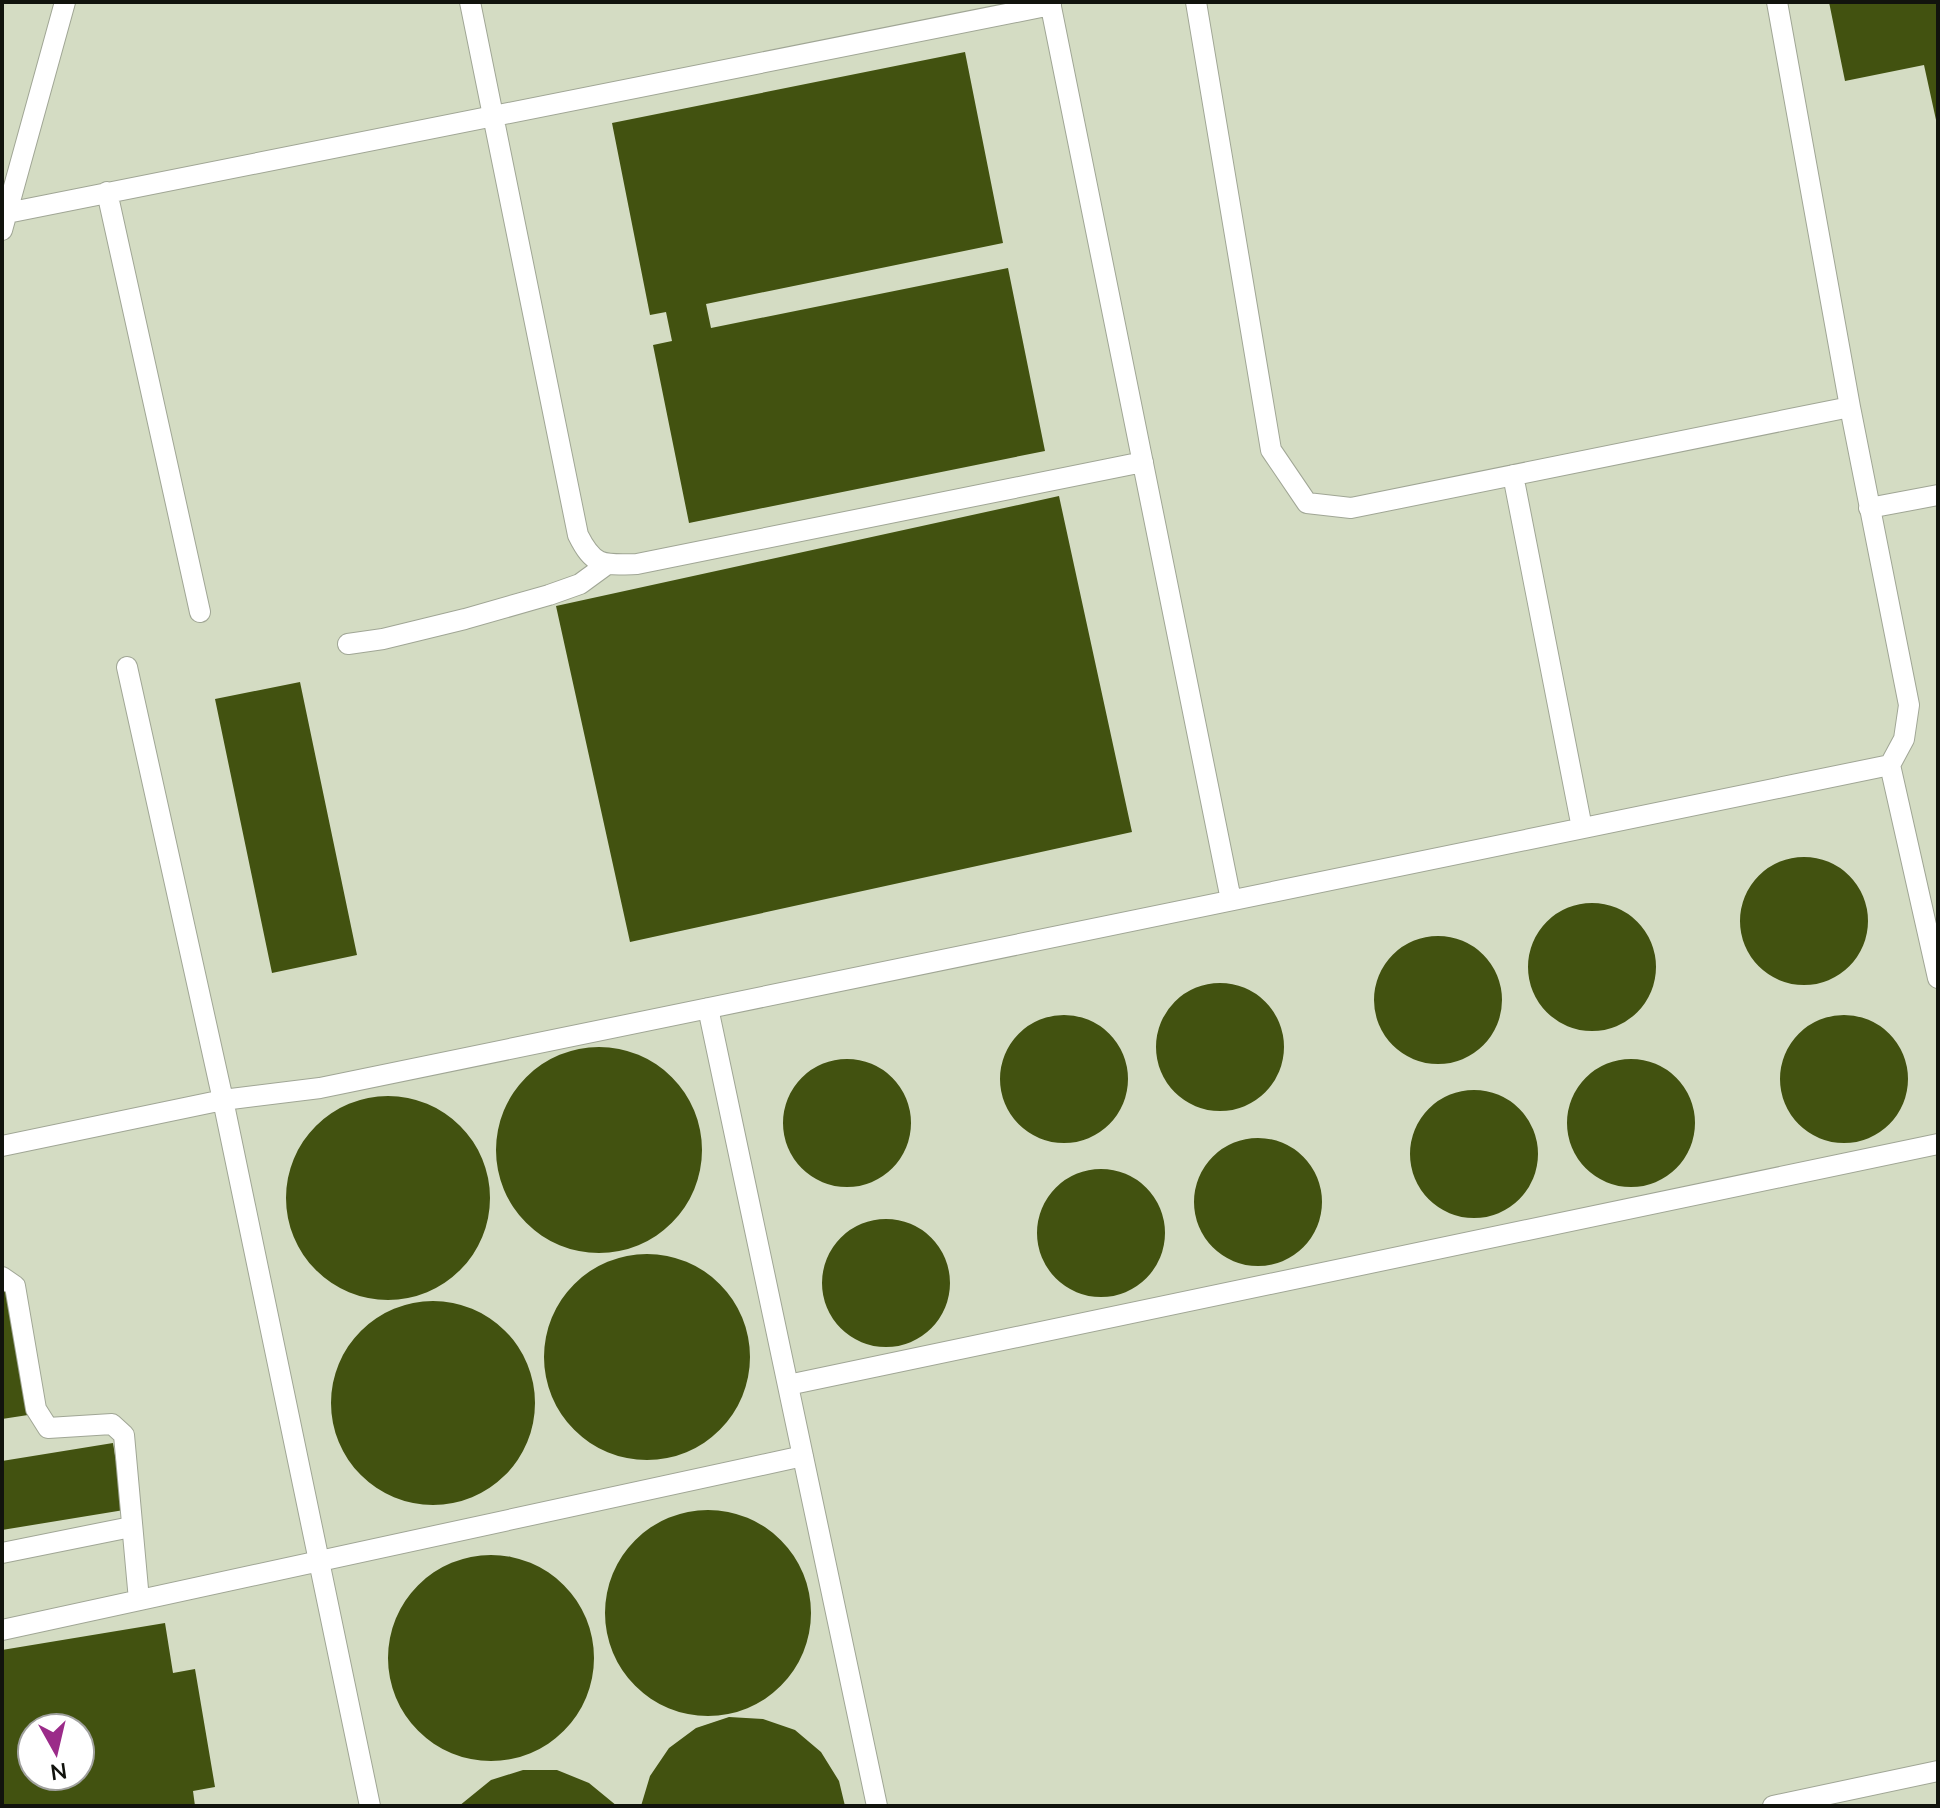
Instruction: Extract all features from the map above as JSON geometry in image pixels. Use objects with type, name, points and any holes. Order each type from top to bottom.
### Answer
[{"type":"lane","points":[[4,222],[65,2]]},
{"type":"lane","points":[[470,2],[578,535],[589,557],[606,565],[637,564],[1143,462]]},
{"type":"lane","points":[[1196,2],[1271,450],[1307,503],[1351,508],[1850,407]]},
{"type":"lane","points":[[1777,2],[1850,407],[1909,705],[1904,739],[1890,765],[1938,978]]},
{"type":"lane","points":[[4,222],[107,192],[1051,3],[1231,900]]},
{"type":"lane","points":[[107,192],[200,612]]},
{"type":"lane","points":[[1513,475],[1582,828]]},
{"type":"lane","points":[[1869,508],[1938,495]]},
{"type":"lane","points":[[348,644],[424,629],[549,595],[580,584],[606,565]]},
{"type":"lane","points":[[127,667],[223,1100],[370,1806]]},
{"type":"lane","points":[[2,1146],[223,1100],[320,1088],[1890,765]]},
{"type":"lane","points":[[708,1008],[877,1806]]},
{"type":"lane","points":[[788,1385],[1938,1144]]},
{"type":"lane","points":[[2,1277],[15,1286],[36,1409],[48,1428],[112,1424],[124,1435],[139,1600]]},
{"type":"lane","points":[[2,1630],[803,1456]]},
{"type":"lane","points":[[2,1553],[131,1527]]},
{"type":"lane","points":[[1773,1806],[1938,1771]]},
{"type":"shaded area","points":[[2,2],[1938,2],[1938,1806],[2,1806]]},
{"type":"building","points":[[1829,2],[1938,2],[1938,129],[1924,65],[1845,81]]},
{"type":"building","points":[[965,52],[1003,243],[706,304],[711,328],[1008,268],[1045,451],[689,523],[653,345],[672,341],[666,312],[650,315],[612,123]]},
{"type":"building","points":[[1059,496],[1132,832],[630,942],[556,606]]},
{"type":"building","points":[[300,682],[357,955],[272,973],[215,699]]},
{"type":"building","points":[[1804,857],[1817,858],[1840,867],[1858,885],[1867,908],[1867,934],[1858,957],[1840,975],[1817,984],[1804,985],[1791,984],[1768,975],[1750,957],[1741,934],[1740,921],[1741,908],[1750,885],[1768,867],[1791,858]]},
{"type":"building","points":[[1592,903],[1617,908],[1638,921],[1651,942],[1656,967],[1651,992],[1638,1013],[1617,1026],[1592,1031],[1567,1026],[1546,1013],[1533,992],[1528,967],[1533,942],[1546,921],[1567,908]]},
{"type":"building","points":[[1438,936],[1463,941],[1484,954],[1497,975],[1502,1000],[1497,1025],[1484,1046],[1463,1059],[1438,1064],[1413,1059],[1392,1046],[1379,1025],[1374,1000],[1379,975],[1392,954],[1413,941]]},
{"type":"building","points":[[1220,983],[1245,988],[1265,1002],[1279,1022],[1284,1047],[1279,1072],[1265,1092],[1245,1106],[1220,1111],[1195,1106],[1175,1092],[1161,1072],[1156,1047],[1161,1022],[1175,1002],[1195,988]]},
{"type":"building","points":[[1064,1015],[1089,1020],[1110,1033],[1123,1054],[1128,1079],[1123,1104],[1110,1125],[1089,1138],[1064,1143],[1039,1138],[1018,1125],[1005,1104],[1000,1079],[1005,1054],[1018,1033],[1039,1020]]},
{"type":"building","points":[[1844,1015],[1869,1020],[1890,1033],[1903,1054],[1908,1079],[1903,1104],[1890,1125],[1869,1138],[1844,1143],[1819,1138],[1798,1125],[1785,1104],[1780,1079],[1785,1054],[1798,1033],[1819,1020]]},
{"type":"building","points":[[599,1047],[638,1055],[671,1078],[694,1111],[702,1150],[694,1189],[671,1222],[638,1245],[599,1253],[560,1245],[527,1222],[504,1189],[496,1150],[504,1111],[527,1078],[560,1055]]},
{"type":"building","points":[[847,1059],[872,1063],[893,1077],[907,1098],[911,1123],[907,1148],[893,1169],[872,1183],[847,1187],[822,1183],[801,1169],[787,1148],[783,1123],[787,1098],[801,1077],[822,1063]]},
{"type":"building","points":[[1631,1059],[1656,1064],[1676,1078],[1690,1098],[1695,1123],[1690,1148],[1676,1168],[1656,1182],[1631,1187],[1606,1182],[1586,1168],[1572,1148],[1567,1123],[1572,1098],[1586,1078],[1606,1064]]},
{"type":"building","points":[[1474,1090],[1487,1091],[1510,1100],[1528,1118],[1537,1141],[1537,1167],[1528,1190],[1510,1208],[1487,1217],[1474,1218],[1461,1217],[1438,1208],[1420,1190],[1411,1167],[1410,1154],[1411,1141],[1420,1118],[1438,1100],[1461,1091]]},
{"type":"building","points":[[388,1096],[427,1103],[460,1126],[483,1159],[490,1198],[483,1237],[460,1270],[427,1293],[388,1300],[349,1293],[316,1270],[293,1237],[286,1198],[293,1159],[316,1126],[349,1103]]},
{"type":"building","points":[[1258,1138],[1283,1143],[1303,1157],[1317,1177],[1322,1202],[1317,1227],[1303,1247],[1283,1261],[1258,1266],[1233,1261],[1213,1247],[1199,1227],[1194,1202],[1199,1177],[1213,1157],[1233,1143]]},
{"type":"building","points":[[1101,1169],[1126,1174],[1146,1188],[1160,1208],[1165,1233],[1160,1258],[1146,1278],[1126,1292],[1101,1297],[1076,1292],[1056,1278],[1042,1258],[1037,1233],[1042,1208],[1056,1188],[1076,1174]]},
{"type":"building","points":[[886,1219],[911,1224],[931,1238],[945,1258],[950,1283],[945,1308],[931,1328],[911,1342],[886,1347],[861,1342],[841,1328],[827,1308],[822,1283],[827,1258],[841,1238],[861,1224]]},
{"type":"building","points":[[647,1254],[686,1262],[720,1284],[742,1318],[750,1357],[742,1396],[720,1430],[686,1452],[647,1460],[608,1452],[574,1430],[552,1396],[544,1357],[552,1318],[574,1284],[608,1262]]},
{"type":"building","points":[[7,1285],[28,1415],[2,1419],[2,1286]]},
{"type":"building","points":[[433,1301],[453,1302],[472,1308],[505,1331],[528,1364],[534,1383],[534,1423],[528,1442],[505,1475],[472,1498],[453,1504],[433,1505],[413,1504],[394,1498],[361,1475],[338,1442],[332,1423],[331,1403],[332,1383],[338,1364],[361,1331],[394,1308],[413,1302]]},
{"type":"building","points":[[113,1443],[124,1510],[2,1530],[2,1461]]},
{"type":"building","points":[[708,1510],[747,1518],[781,1540],[803,1574],[811,1613],[803,1652],[781,1686],[747,1708],[708,1716],[669,1708],[635,1686],[613,1652],[605,1613],[613,1574],[635,1540],[669,1518]]},
{"type":"building","points":[[491,1555],[530,1563],[564,1585],[586,1619],[594,1658],[586,1697],[564,1731],[530,1753],[491,1761],[452,1753],[418,1731],[396,1697],[388,1658],[396,1619],[418,1585],[452,1563]]},
{"type":"building","points":[[165,1623],[173,1673],[195,1669],[215,1787],[193,1791],[195,1806],[2,1806],[2,1650]]},
{"type":"building","points":[[729,1717],[763,1719],[795,1730],[821,1752],[839,1781],[845,1806],[641,1806],[650,1776],[669,1748],[696,1728]]},
{"type":"building","points":[[523,1770],[557,1770],[589,1783],[617,1806],[459,1806],[491,1780]]}]
